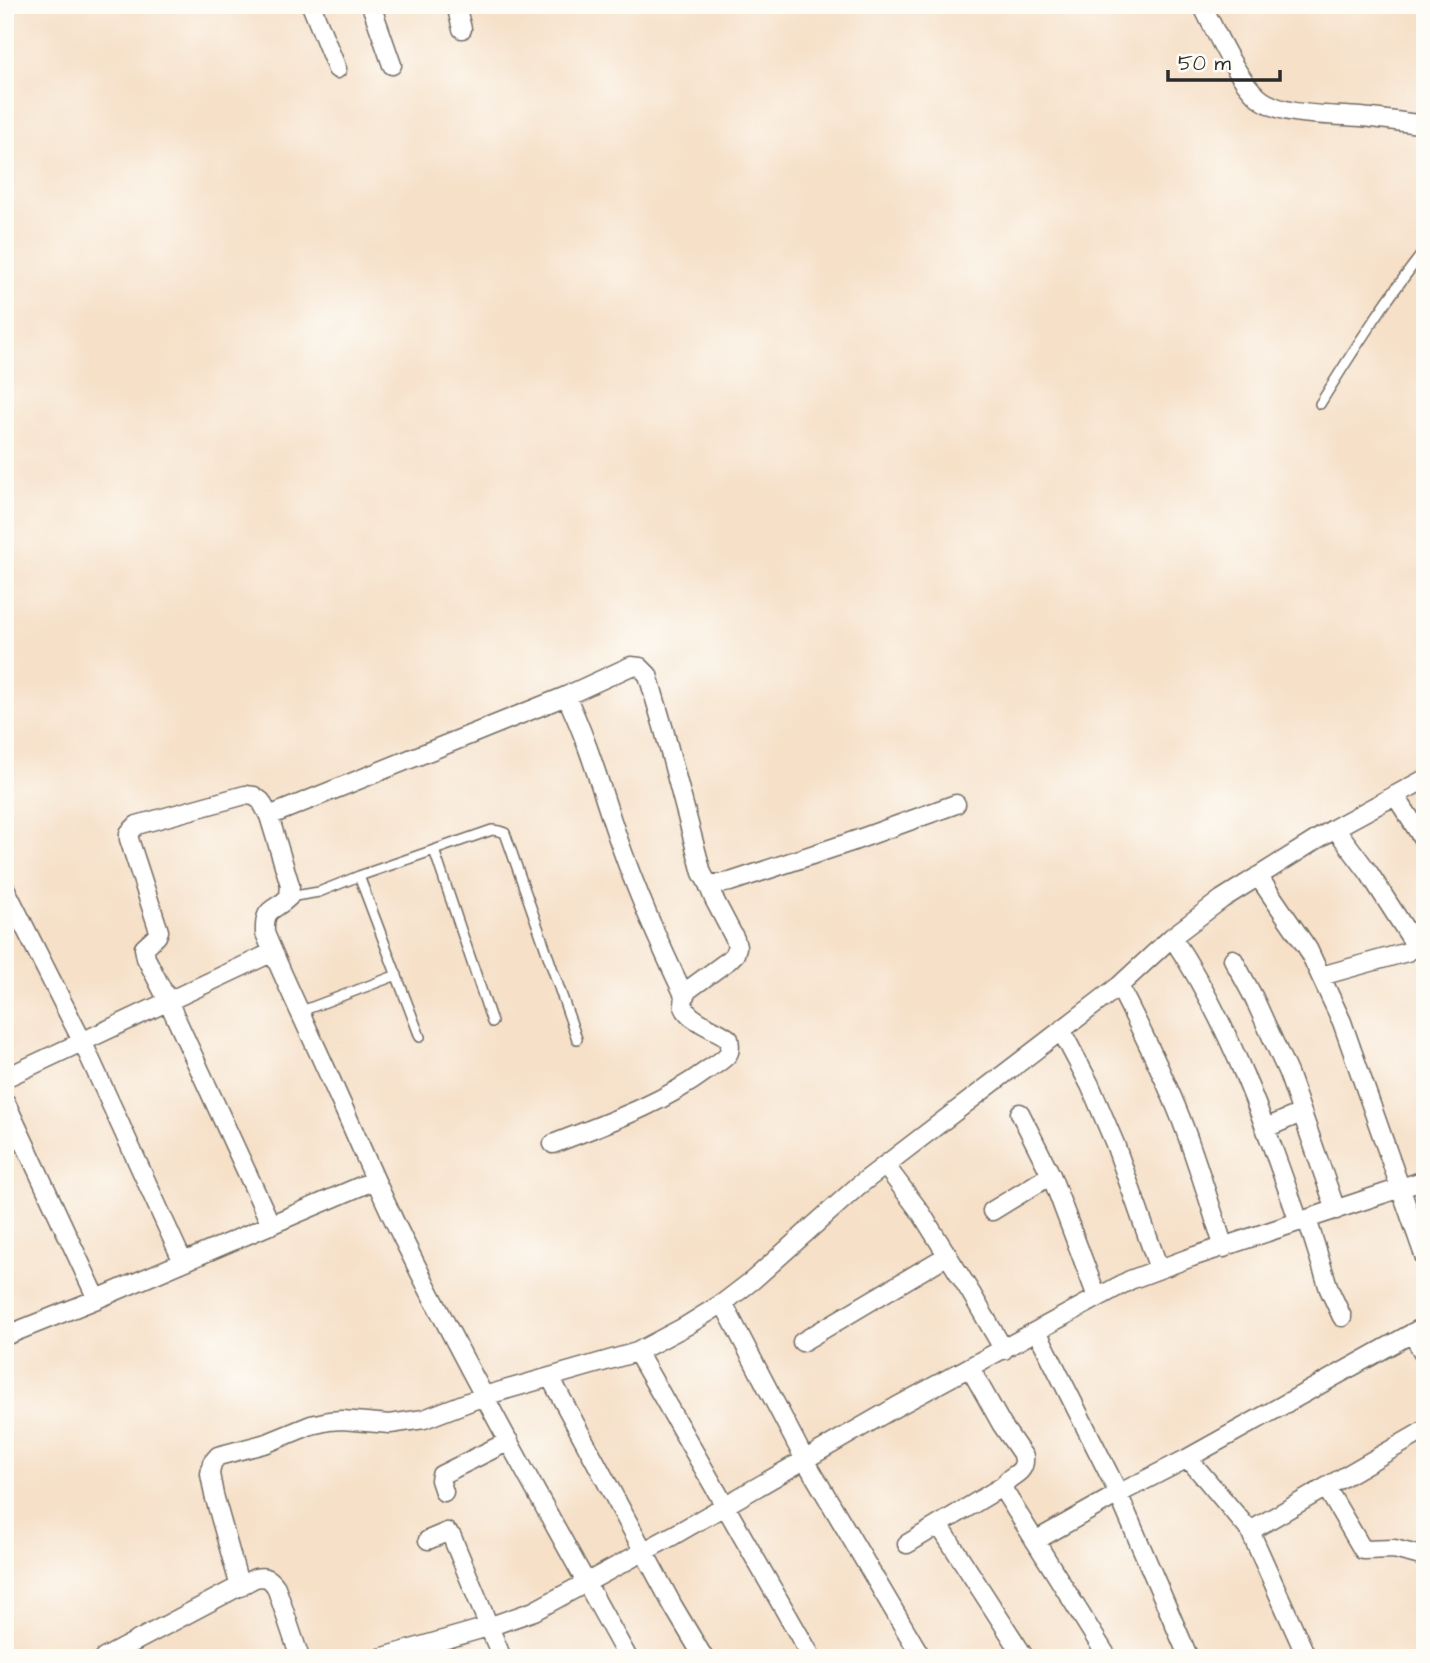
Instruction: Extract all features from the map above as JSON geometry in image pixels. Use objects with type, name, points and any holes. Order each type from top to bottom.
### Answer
[{"type":"street","points":[[311,5],[337,69]]},
{"type":"street","points":[[371,5],[392,65]]},
{"type":"street","points":[[456,5],[462,29]]},
{"type":"street","points":[[1202,5],[1223,48],[1258,97],[1279,108],[1306,114],[1425,125]]},
{"type":"street","points":[[269,816],[566,696],[631,666],[640,667],[648,675],[702,873],[737,947],[729,960],[688,990],[683,1002],[689,1015],[729,1039],[729,1054],[696,1079],[664,1097],[553,1144]]},
{"type":"street","points":[[566,696],[587,744],[640,898],[684,995]]},
{"type":"street","points":[[240,1587],[210,1474],[212,1463],[218,1456],[267,1443],[320,1423],[342,1420],[390,1424],[424,1419],[484,1396],[637,1352],[723,1303],[753,1280],[858,1186],[1119,986],[1172,937],[1222,899],[1335,828],[1425,779]]},
{"type":"street","points":[[271,1225],[169,1001],[144,953],[144,948],[158,936],[159,931],[129,832],[137,825],[246,795],[261,801],[269,816],[290,885],[289,897],[270,911],[265,919],[265,933],[299,1012],[375,1180],[432,1297],[628,1658]]},
{"type":"street","points":[[1395,795],[1425,842]]},
{"type":"street","points":[[707,882],[730,882],[956,804]]},
{"type":"street","points":[[1321,976],[1406,952],[1413,944],[1369,873],[1335,828]]},
{"type":"street","points":[[1258,876],[1308,949],[1342,1021],[1400,1189],[1418,1220],[1425,1258]]},
{"type":"street","points":[[5,888],[83,1043],[183,1262]]},
{"type":"street","points":[[1172,937],[1193,968],[1211,1004],[1266,1128],[1342,1317]]},
{"type":"street","points":[[5,1078],[273,952]]},
{"type":"street","points":[[1233,958],[1288,1073],[1336,1210]]},
{"type":"street","points":[[1119,986],[1156,1060],[1180,1117],[1224,1248]]},
{"type":"street","points":[[1061,1030],[1090,1085],[1115,1144],[1158,1269]]},
{"type":"street","points":[[5,1101],[97,1299]]},
{"type":"street","points":[[1266,1128],[1301,1113]]},
{"type":"street","points":[[1020,1114],[1051,1175],[1097,1297]]},
{"type":"street","points":[[886,1166],[948,1255],[1004,1350]]},
{"type":"street","points":[[992,1210],[1051,1175]]},
{"type":"street","points":[[6,1333],[97,1299],[375,1180]]},
{"type":"street","points":[[390,1656],[534,1611],[725,1506],[896,1407],[1130,1280],[1425,1180]]},
{"type":"street","points":[[802,1342],[948,1255]]},
{"type":"street","points":[[723,1303],[805,1460],[922,1658]]},
{"type":"street","points":[[1035,1541],[1418,1329],[1425,1356]]},
{"type":"street","points":[[1037,1331],[1118,1494],[1189,1658]]},
{"type":"street","points":[[637,1352],[812,1658]]},
{"type":"street","points":[[907,1544],[1003,1486],[1023,1468],[1024,1457],[1002,1425],[970,1368]]},
{"type":"street","points":[[550,1377],[704,1658]]},
{"type":"street","points":[[1250,1531],[1425,1430]]},
{"type":"street","points":[[444,1492],[441,1475],[509,1441]]},
{"type":"street","points":[[1188,1458],[1250,1531],[1307,1658]]},
{"type":"street","points":[[1003,1486],[1108,1658]]},
{"type":"street","points":[[1326,1487],[1363,1550],[1394,1549],[1425,1557]]},
{"type":"street","points":[[939,1525],[1025,1658]]},
{"type":"street","points":[[428,1540],[447,1532],[453,1537],[502,1658]]},
{"type":"street","points":[[104,1658],[256,1578],[264,1577],[276,1587],[300,1658]]},
{"type":"lane","points":[[1320,404],[1358,343],[1425,250]]},
{"type":"lane","points":[[289,897],[319,892],[492,830],[505,833],[577,1039]]},
{"type":"lane","points":[[434,850],[492,1022]]},
{"type":"lane","points":[[359,876],[420,1037]]},
{"type":"lane","points":[[299,1012],[397,975]]}]
